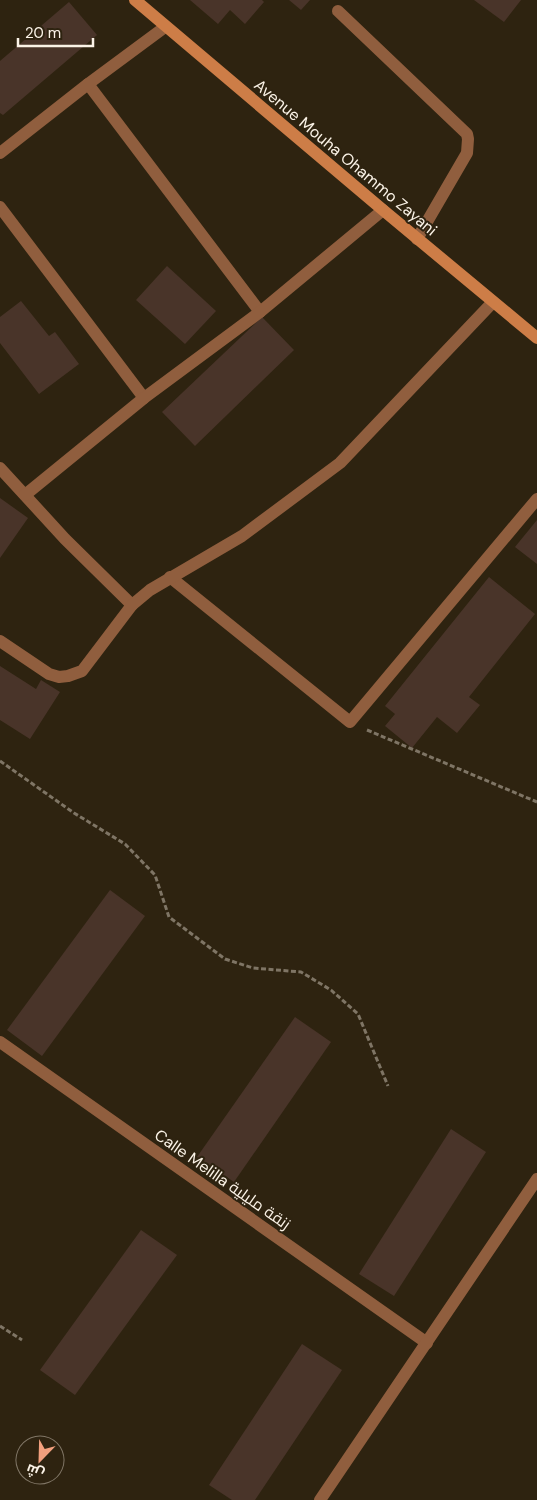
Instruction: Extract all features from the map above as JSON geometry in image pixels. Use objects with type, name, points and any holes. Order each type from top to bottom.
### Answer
[{"type":"street","name":"Avenue Mouha Ohammo Zayani","points":[[135,0],[382,210],[537,338]]},
{"type":"street","points":[[338,10],[467,134],[466,153],[417,239]]},
{"type":"street","points":[[0,153],[165,27]]},
{"type":"street","points":[[88,84],[260,312]]},
{"type":"street","points":[[0,207],[144,398]]},
{"type":"street","points":[[25,496],[144,398],[260,312],[382,210]]},
{"type":"street","points":[[0,641],[50,674],[58,677],[82,671],[132,605],[150,590],[242,536],[340,462],[493,302]]},
{"type":"street","points":[[0,468],[65,539],[132,605]]},
{"type":"street","points":[[170,577],[350,722],[537,499]]},
{"type":"street","name":"Calle Melilla زنقة مليلية","points":[[0,1042],[426,1342]]},
{"type":"street","points":[[320,1500],[537,1178]]},
{"type":"path","points":[[350,722],[537,802]]},
{"type":"path","points":[[0,761],[74,813],[125,844],[155,875],[169,917],[225,959],[253,968],[301,972],[331,990],[358,1014],[388,1086]]},
{"type":"path","points":[[0,1326],[22,1340]]},
{"type":"building","points":[[190,0],[262,0],[264,2],[245,24],[230,10],[218,24]]},
{"type":"building","points":[[289,0],[310,0],[301,10]]},
{"type":"building","points":[[474,0],[521,0],[504,22]]},
{"type":"building","points":[[69,2],[97,35],[3,115],[0,113],[0,61]]},
{"type":"building","points":[[167,266],[216,311],[185,344],[136,300]]},
{"type":"building","points":[[21,301],[49,336],[55,332],[79,364],[39,394],[0,343],[0,317]]},
{"type":"building","points":[[262,317],[294,350],[195,446],[162,412]]},
{"type":"building","points":[[0,498],[28,518],[0,558]]},
{"type":"building","points":[[537,520],[537,564],[515,547]]},
{"type":"building","points":[[489,577],[535,614],[469,697],[480,705],[457,733],[437,717],[412,748],[385,726],[395,714],[385,706]]},
{"type":"building","points":[[0,666],[36,689],[41,680],[60,692],[30,739],[0,720]]},
{"type":"building","points":[[110,890],[145,916],[42,1056],[7,1030]]},
{"type":"building","points":[[295,1017],[331,1042],[234,1182],[197,1157]]},
{"type":"building","points":[[451,1129],[486,1152],[394,1296],[359,1274]]},
{"type":"building","points":[[141,1230],[177,1255],[75,1395],[40,1370]]},
{"type":"building","points":[[302,1344],[342,1370],[255,1500],[232,1500],[209,1485]]}]
